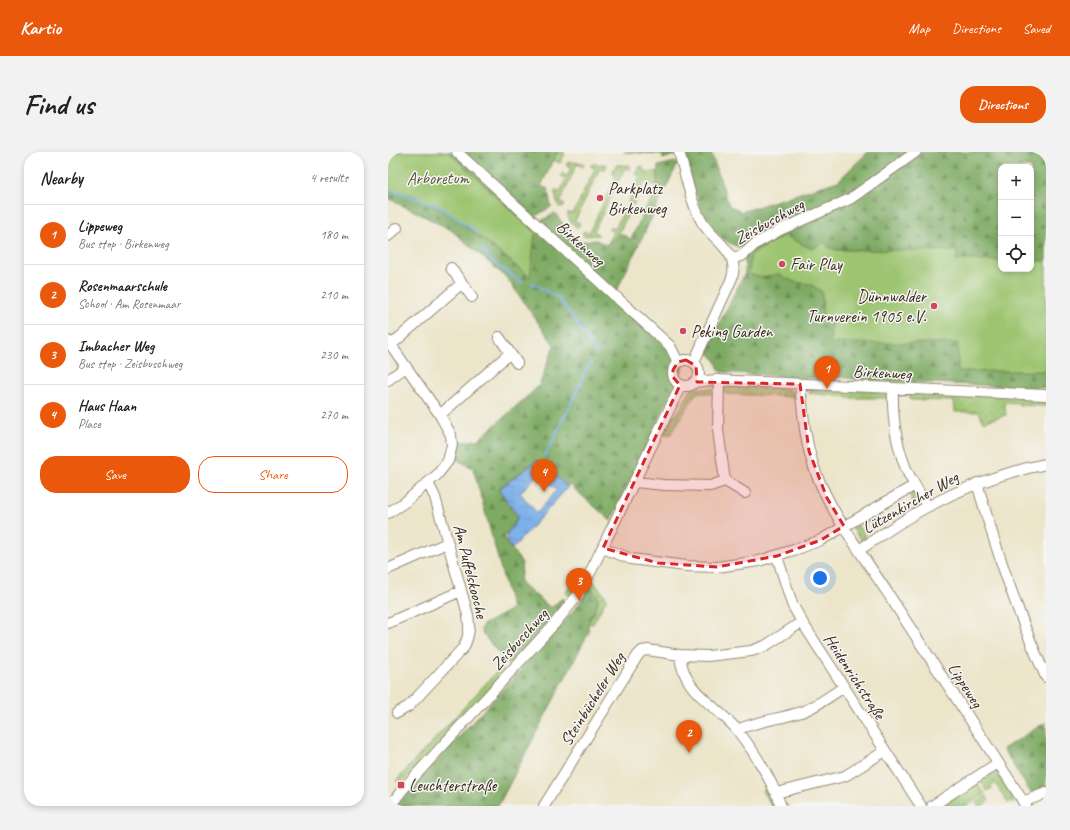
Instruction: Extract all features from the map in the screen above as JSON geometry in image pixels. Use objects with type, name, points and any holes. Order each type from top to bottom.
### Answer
[{"type":"street","name":"Birkenweg","points":[[457,152],[532,222],[670,346],[678,362]]},
{"type":"street","points":[[679,152],[696,212],[703,224],[728,252],[732,259]]},
{"type":"street","name":"Zeisbuschweg","points":[[696,366],[732,278],[734,272],[732,259],[743,255],[755,244],[780,230],[850,199],[916,152]]},
{"type":"street","points":[[388,236],[397,228]]},
{"type":"street","points":[[451,268],[472,297]]},
{"type":"street","points":[[388,513],[428,483],[444,466],[451,453],[452,445],[451,435],[440,415],[389,343],[462,283]]},
{"type":"street","points":[[499,337],[518,363]]},
{"type":"street","points":[[440,415],[510,353]]},
{"type":"street","points":[[686,360],[696,366],[698,376],[694,382],[688,385],[681,385],[675,380],[672,374],[674,367],[678,362],[686,360]]},
{"type":"street","name":"Birkenweg","points":[[696,366],[718,380]]},
{"type":"street","points":[[388,380],[406,367]]},
{"type":"street","name":"Birkenweg","points":[[694,382],[718,380],[1046,395]]},
{"type":"street","points":[[718,380],[718,430],[725,481],[744,493]]},
{"type":"street","name":"Lippeweg","points":[[800,384],[804,429],[809,451],[816,474],[827,498],[859,550],[1024,804]]},
{"type":"street","name":"Zeisbuschweg","points":[[390,806],[403,789],[570,606],[585,583],[603,548],[681,385]]},
{"type":"street","points":[[893,388],[893,412],[897,440],[905,466],[927,506]]},
{"type":"street","name":"Lützenkircher Weg","points":[[859,550],[927,506],[977,483],[1020,469],[1046,464]]},
{"type":"street","points":[[635,482],[687,486],[710,486],[725,481]]},
{"type":"street","name":"Am Puffelskooche","points":[[397,713],[409,706],[464,647],[470,628],[468,615],[435,498],[428,483]]},
{"type":"street","points":[[977,483],[1002,568],[1046,677]]},
{"type":"street","points":[[603,548],[631,558],[658,563],[700,567],[740,565],[777,556],[821,540],[915,485]]},
{"type":"street","points":[[388,569],[447,543]]},
{"type":"street","name":"Heidenrichstraße","points":[[777,556],[792,604],[802,622],[921,806]]},
{"type":"street","points":[[388,623],[461,591]]},
{"type":"street","name":"Steinbücheler Weg","points":[[544,806],[642,651],[648,650],[680,655],[708,656],[751,651],[765,646],[802,622]]},
{"type":"street","points":[[680,655],[680,665],[683,674],[690,685],[737,730],[762,767],[781,806]]},
{"type":"street","points":[[737,730],[746,726],[805,710],[844,687]]},
{"type":"street","points":[[776,793],[844,776],[885,751]]},
{"type":"street","points":[[932,806],[998,763]]},
{"type":"street","points":[[1024,804],[1046,793]]},
{"type":"highlighted area","points":[[686,360],[696,366],[697,382],[800,384],[809,451],[827,498],[844,526],[821,540],[777,556],[717,567],[658,563],[603,548],[680,385],[673,377],[673,370],[678,362]]},
{"type":"green space","points":[[388,152],[557,152],[541,186],[548,189],[551,207],[534,217],[539,222],[555,213],[577,242],[596,240],[607,245],[619,233],[631,239],[657,186],[658,166],[675,162],[678,163],[613,298],[685,364],[611,521],[570,485],[567,486],[537,460],[498,489],[517,517],[504,539],[522,563],[520,582],[551,608],[562,598],[566,603],[509,666],[482,633],[481,629],[483,625],[512,609],[473,468],[457,460],[459,442],[478,440],[539,386],[554,345],[506,277],[451,230],[388,198]]},
{"type":"green space","name":"Arboretum","points":[[388,152],[448,152],[535,232],[530,277],[443,209],[413,196],[390,189],[388,187]]},
{"type":"green space","points":[[557,152],[564,152],[564,156],[560,163],[553,160]]},
{"type":"green space","points":[[624,152],[675,152],[675,155],[663,159],[662,154]]},
{"type":"green space","points":[[684,152],[711,152],[729,205],[741,212],[838,181],[868,152],[1046,152],[1046,261],[1034,261],[1034,164],[998,164],[998,261],[957,260],[957,251],[836,250],[824,246],[812,249],[784,235],[749,274],[763,277],[778,274],[795,282],[811,284],[822,292],[823,320],[958,343],[958,371],[1046,371],[1046,388],[861,380],[841,377],[824,379],[722,372],[719,370],[715,360],[710,354],[708,345],[745,273],[743,248],[729,242],[717,234],[702,209]]},
{"type":"green space","points":[[569,162],[583,163],[584,165],[583,167],[577,164],[560,202],[565,204],[563,207],[560,207],[554,190],[560,192],[566,179],[561,176],[562,173],[567,176],[571,167],[566,164]]},
{"type":"green space","points":[[593,164],[606,164],[607,166],[605,170],[600,168],[575,221],[580,223],[578,227],[575,227],[569,218],[568,212],[573,214],[595,168],[590,166]]},
{"type":"green space","points":[[617,165],[630,165],[631,167],[630,170],[625,168],[594,231],[599,235],[585,236],[582,234],[584,231],[589,233],[616,176],[612,173]]},
{"type":"green space","points":[[643,166],[643,171],[657,172],[657,186],[645,181],[633,205],[628,202],[640,176],[635,174],[639,167]]},
{"type":"green space","points":[[625,208],[630,210],[619,233],[607,245],[614,232],[608,229],[610,227],[615,229]]},
{"type":"green space","name":"Dünnwalder Turnverein 1905 e.V.","points":[[784,235],[812,249],[824,243],[828,247],[836,250],[957,251],[957,260],[998,261],[998,272],[1034,272],[1034,261],[1046,261],[1046,371],[958,371],[958,343],[831,343],[831,323],[823,320],[822,292],[811,284],[795,282],[778,274],[763,277],[749,274],[751,255]]},
{"type":"green space","points":[[724,384],[787,389],[792,391],[795,397],[726,394],[725,392],[719,392]]},
{"type":"green space","points":[[692,388],[714,389],[714,394],[696,393],[671,434],[663,435],[671,417],[677,414]]},
{"type":"green space","points":[[851,389],[886,392],[888,394],[888,398],[847,398],[808,393],[812,390],[848,391]]},
{"type":"green space","points":[[902,392],[1046,398],[1046,406],[1019,405],[1019,403],[1004,402],[1006,415],[983,422],[979,412],[955,412],[954,401],[910,400],[910,395],[898,396]]},
{"type":"green space","points":[[914,492],[920,503],[917,509],[908,493]]},
{"type":"green space","points":[[856,523],[868,540],[862,542],[853,529]]},
{"type":"green space","points":[[582,573],[570,596],[565,593],[577,577]]},
{"type":"green space","points":[[592,580],[607,598],[593,624],[588,624],[595,611],[588,588]]},
{"type":"green space","points":[[588,588],[594,592],[598,601],[597,606],[589,620],[589,632],[498,806],[396,806],[562,624],[582,600]]},
{"type":"green space","points":[[501,667],[506,672],[400,785],[396,781]]},
{"type":"green space","points":[[1046,722],[1046,787],[1031,793],[1003,749]]},
{"type":"green space","points":[[991,773],[998,775],[1015,801],[1008,803],[995,783],[990,786],[992,788],[987,791],[980,780]]},
{"type":"green space","points":[[977,782],[985,794],[967,806],[941,806]]},
{"type":"green space","points":[[767,788],[771,790],[777,806],[772,806],[762,791]]},
{"type":"green space","points":[[986,796],[989,801],[981,806],[976,803]]},
{"type":"water","points":[[537,461],[568,487],[512,549],[506,539],[518,516],[499,489]],"holes":[[[538,474],[557,490],[537,513],[520,493]]]},
{"type":"waterway","points":[[388,189],[439,206],[476,232]]},
{"type":"waterway","points":[[483,249],[491,261],[522,282]]},
{"type":"waterway","points":[[532,283],[559,298],[596,354]]},
{"type":"waterway","points":[[545,456],[581,383],[583,374],[591,363]]},
{"type":"place","name":"Parkplatz Birkenweg","points":[[600,198]]},
{"type":"place","name":"Fair Play","points":[[782,264]]},
{"type":"place","name":"Dünnwalder Turnverein 1905 e.V.","points":[[934,306]]},
{"type":"place","name":"Peking Garden","points":[[683,331]]},
{"type":"place","name":"Lippeweg","points":[[827,389]]},
{"type":"place","name":"Haus Haan","points":[[544,492]]},
{"type":"place","name":"Imbacher Weg","points":[[579,601]]},
{"type":"place","name":"Rosenmaarschule","points":[[689,753]]},
{"type":"place","name":"Leuchterstraße","points":[[401,785]]}]
